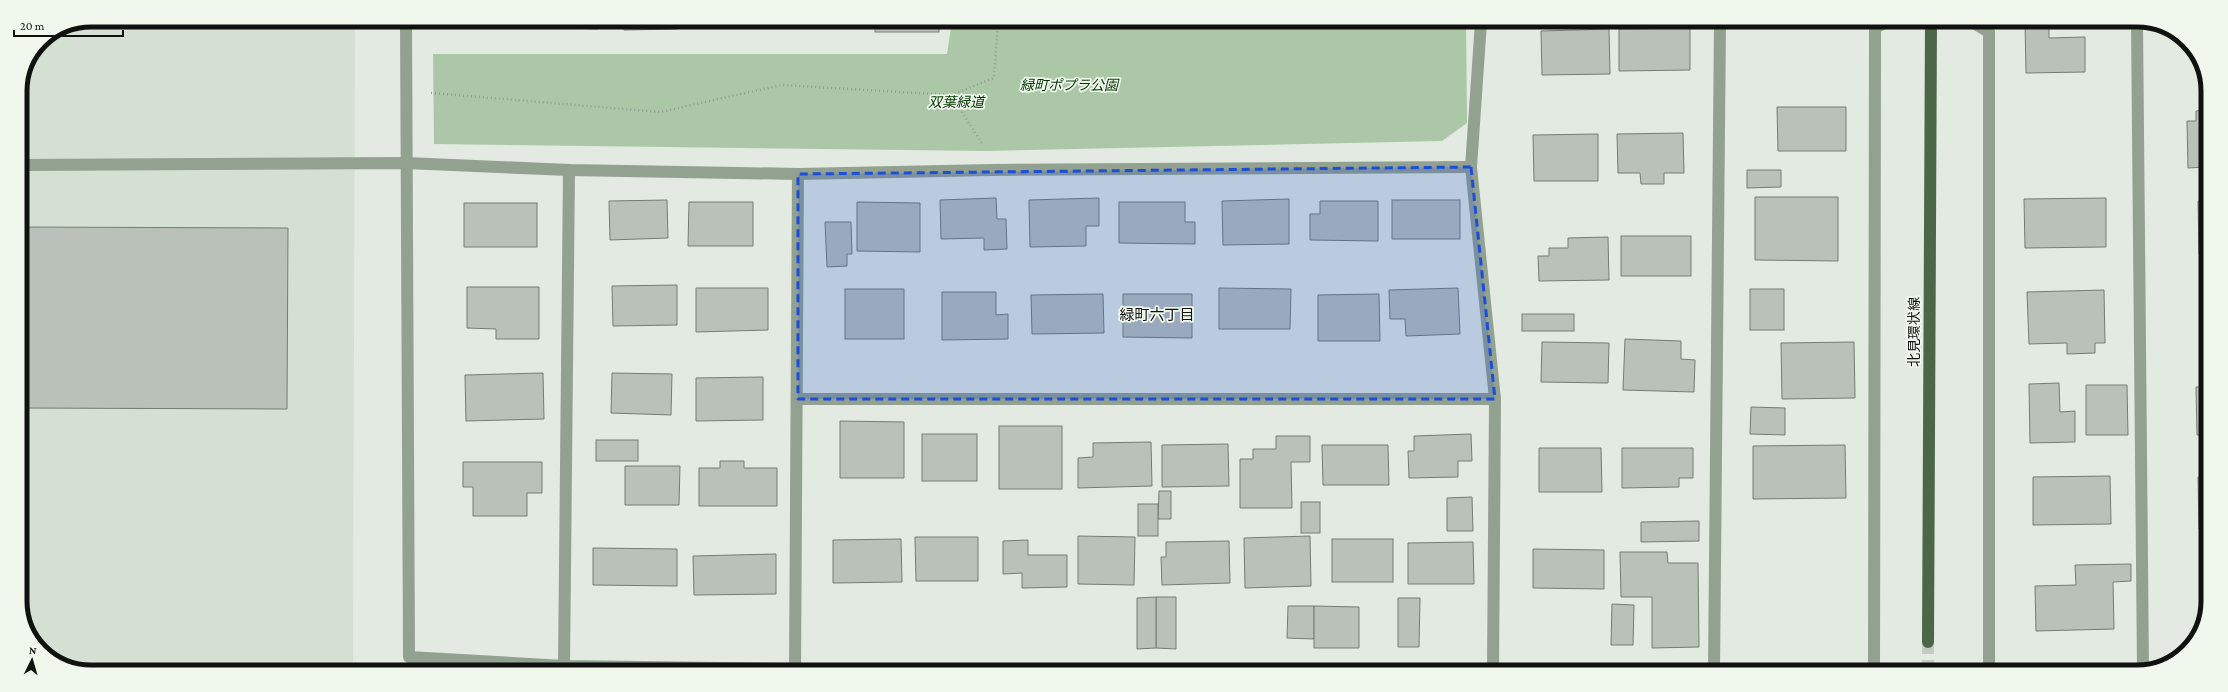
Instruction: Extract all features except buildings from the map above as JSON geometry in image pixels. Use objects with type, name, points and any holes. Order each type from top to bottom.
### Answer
[{"type":"main road","name":"北見環状線","points":[[1928,642],[1930,27]]},
{"type":"street","points":[[406,27],[409,657],[547,665]]},
{"type":"street","points":[[1481,27],[1471,167],[1495,399],[1493,665]]},
{"type":"street","points":[[1714,665],[1720,27]]},
{"type":"street","points":[[1874,665],[1875,28],[1877,27]]},
{"type":"street","points":[[1980,27],[1989,32],[1988,665]]},
{"type":"street","points":[[2137,27],[2143,664]]},
{"type":"street","points":[[27,165],[406,163],[569,170],[798,174],[991,170],[1471,167]]},
{"type":"street","points":[[564,665],[569,170]]},
{"type":"street","points":[[795,665],[798,399],[798,174]]},
{"type":"street","points":[[798,399],[1495,399]]},
{"type":"path","points":[[406,88],[434,93],[660,112],[782,85],[951,95],[994,78],[998,27]]},
{"type":"path","points":[[951,95],[987,151],[991,170]]},
{"type":"highlighted area","points":[[1471,167],[1495,399],[798,399],[798,174]]},
{"type":"shaded area","points":[[355,27],[353,665],[82,664],[74,663],[55,654],[52,652],[52,640],[41,640],[32,626],[27,605],[28,78],[38,55],[55,38],[78,28]]},
{"type":"green space","points":[[951,27],[1466,27],[1467,123],[1442,141],[987,151],[434,144],[433,54],[947,54]]},
{"type":"tunnel","points":[[1928,642],[1928,665]]},
{"type":"district","name":"緑町六丁目","points":[[1157,315]]},
{"type":"park label","name":"緑町ポプラ公園","points":[[1069,85]]},
{"type":"park label","name":"双葉緑道","points":[[956,102]]}]
